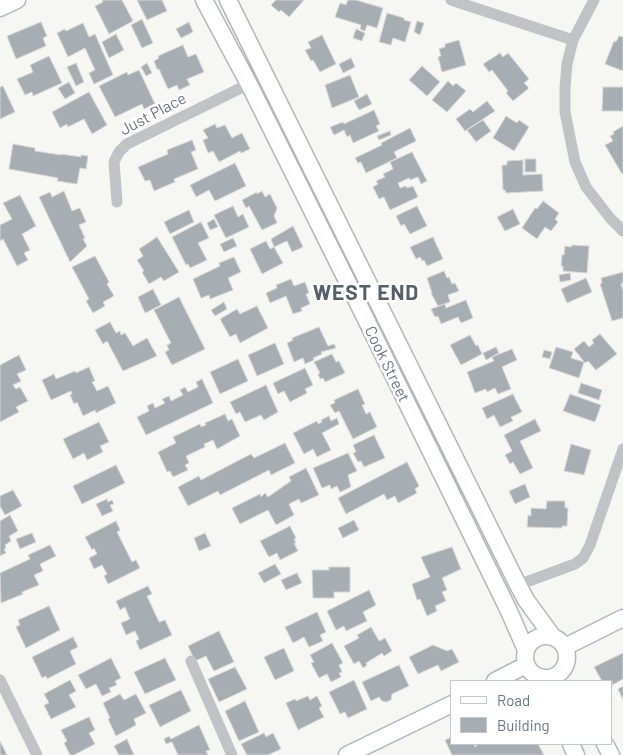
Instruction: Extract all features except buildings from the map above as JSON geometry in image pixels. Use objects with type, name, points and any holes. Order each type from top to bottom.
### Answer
[{"type":"street","points":[[0,8],[17,0]]},
{"type":"street","name":"Cook Street","points":[[204,0],[249,84],[491,574],[531,668]]},
{"type":"street","points":[[451,0],[573,40]]},
{"type":"street","points":[[594,0],[573,40],[567,64],[565,112],[575,162],[586,188],[610,218],[623,230]]},
{"type":"street","points":[[211,15],[230,1]]},
{"type":"street","name":"Cook Street","points":[[230,1],[518,585],[526,600],[559,642]]},
{"type":"street","name":"Just Place","points":[[117,202],[114,162],[119,152],[127,144],[249,84]]},
{"type":"street","points":[[352,291],[368,282]]},
{"type":"street","points":[[518,585],[575,564],[583,558],[590,545],[623,449]]},
{"type":"street","points":[[491,574],[509,566]]},
{"type":"street","points":[[531,668],[529,644],[540,637],[559,642],[623,618]]},
{"type":"street","points":[[531,668],[546,678],[553,678],[563,671],[568,656],[559,642]]},
{"type":"street","points":[[191,662],[232,755]]},
{"type":"street","points":[[566,666],[573,680]]},
{"type":"street","points":[[498,680],[531,668]]},
{"type":"street","points":[[0,680],[37,755]]},
{"type":"street","points":[[346,755],[450,705]]},
{"type":"district","name":"WEST END","points":[[366,293]]}]
